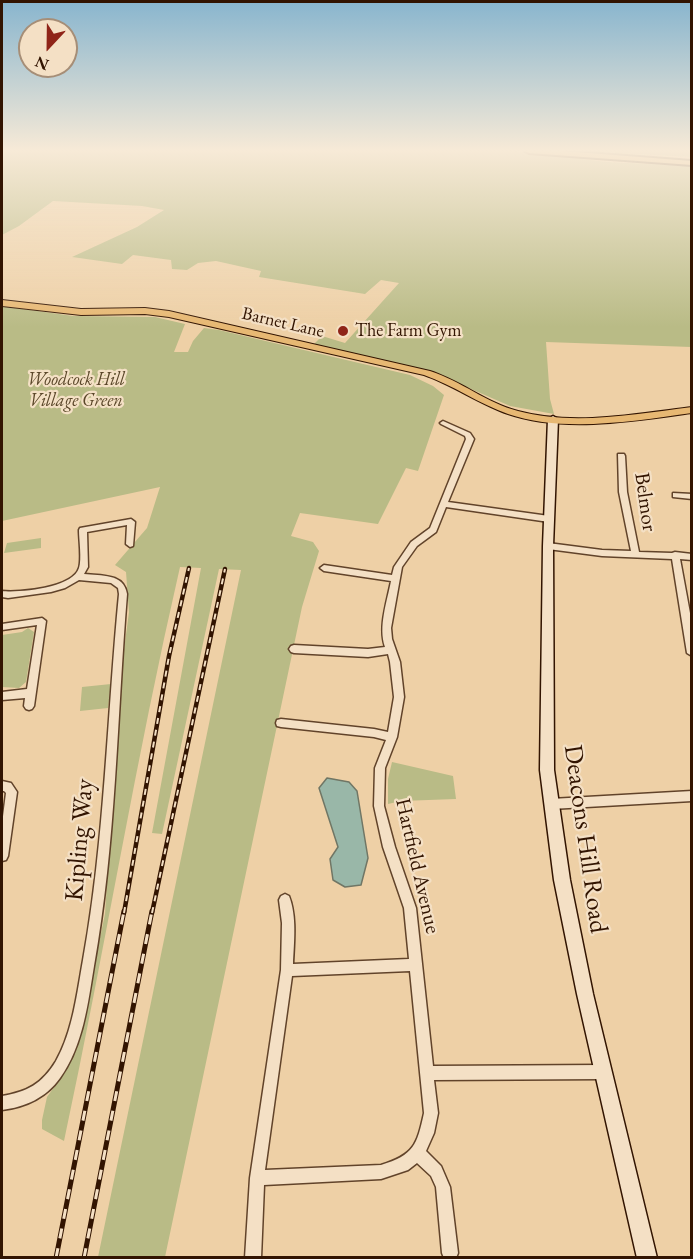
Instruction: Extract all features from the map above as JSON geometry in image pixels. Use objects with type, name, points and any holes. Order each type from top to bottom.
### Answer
[{"type":"main road","name":"Barnet Lane","points":[[2,303],[81,312],[145,311],[169,314],[427,373],[502,408],[529,416],[553,419],[627,417],[692,410]]},
{"type":"street","name":"Deacons Hill Road","points":[[553,419],[548,546],[546,743],[551,804],[562,880],[603,1072],[647,1257]]},
{"type":"street","name":"Hartfield Avenue","points":[[418,1153],[427,1133],[431,1113],[410,908],[389,847],[379,806],[380,768],[392,737],[399,697],[398,679],[387,627],[396,579],[403,558],[414,544],[433,530],[454,475],[471,439],[468,435],[443,423]]},
{"type":"street","name":"Belmor","points":[[621,456],[623,492],[635,553]]},
{"type":"street","points":[[676,495],[692,497]]},
{"type":"street","points":[[444,504],[549,519]]},
{"type":"street","points":[[2,594],[63,586],[79,577],[84,567],[83,530],[130,522],[130,544]]},
{"type":"street","points":[[548,546],[602,553],[692,557]]},
{"type":"street","points":[[675,555],[692,653]]},
{"type":"street","points":[[324,568],[396,579]]},
{"type":"street","name":"Kipling Way","points":[[2,1103],[33,1095],[43,1089],[57,1072],[80,1010],[92,948],[102,868],[123,594],[122,587],[113,580],[79,577]]},
{"type":"street","points":[[2,627],[43,617],[29,706]]},
{"type":"street","points":[[294,649],[368,653],[391,650]]},
{"type":"street","points":[[2,696],[31,693]]},
{"type":"street","points":[[281,723],[375,733],[392,737]]},
{"type":"street","points":[[2,786],[7,786],[12,792],[2,856]]},
{"type":"street","points":[[551,804],[692,796]]},
{"type":"street","points":[[253,1257],[257,1178],[287,970],[288,923],[285,900]]},
{"type":"street","points":[[287,970],[416,965]]},
{"type":"street","points":[[427,1073],[603,1072]]},
{"type":"street","points":[[257,1178],[381,1172],[404,1165],[418,1153],[436,1171],[443,1187],[450,1252]]},
{"type":"green space","points":[[2,210],[41,210],[19,226],[2,235]]},
{"type":"green space","points":[[164,210],[691,210],[691,347],[546,342],[550,399],[554,414],[510,406],[432,372],[313,345],[322,336],[345,343],[399,283],[381,280],[365,294],[259,277],[261,271],[216,261],[198,263],[187,270],[172,269],[171,260],[133,255],[122,264],[72,257],[137,227]]},
{"type":"green space","name":"Woodcock Hill Village Green","points":[[2,306],[73,316],[155,317],[185,324],[174,352],[188,352],[193,341],[204,328],[219,330],[410,375],[433,386],[444,395],[418,471],[406,468],[378,524],[300,513],[291,536],[313,542],[319,551],[302,607],[165,1257],[98,1257],[241,570],[219,569],[162,834],[152,833],[201,568],[180,567],[149,710],[64,1141],[42,1129],[42,1120],[47,1097],[65,1072],[84,1014],[105,914],[120,680],[129,612],[126,572],[115,565],[147,528],[160,487],[2,521]]},
{"type":"green space","points":[[41,538],[41,548],[4,553],[7,543]]},
{"type":"green space","points":[[28,628],[34,632],[26,682],[19,688],[2,687],[2,635],[22,632]]},
{"type":"green space","points":[[111,684],[108,708],[80,711],[82,687]]},
{"type":"green space","points":[[392,762],[453,776],[456,799],[401,801],[388,804],[388,779]]},
{"type":"shaded area","points":[[327,778],[349,782],[357,791],[368,858],[361,885],[345,887],[333,880],[330,859],[338,847],[319,788]]},
{"type":"railway","points":[[124,913],[169,656],[189,568]]},
{"type":"railway","points":[[152,913],[225,569]]},
{"type":"railway","points":[[56,1258],[124,911]]},
{"type":"railway","points":[[84,1258],[152,911]]},
{"type":"place","name":"The Farm Gym","points":[[343,331]]}]
